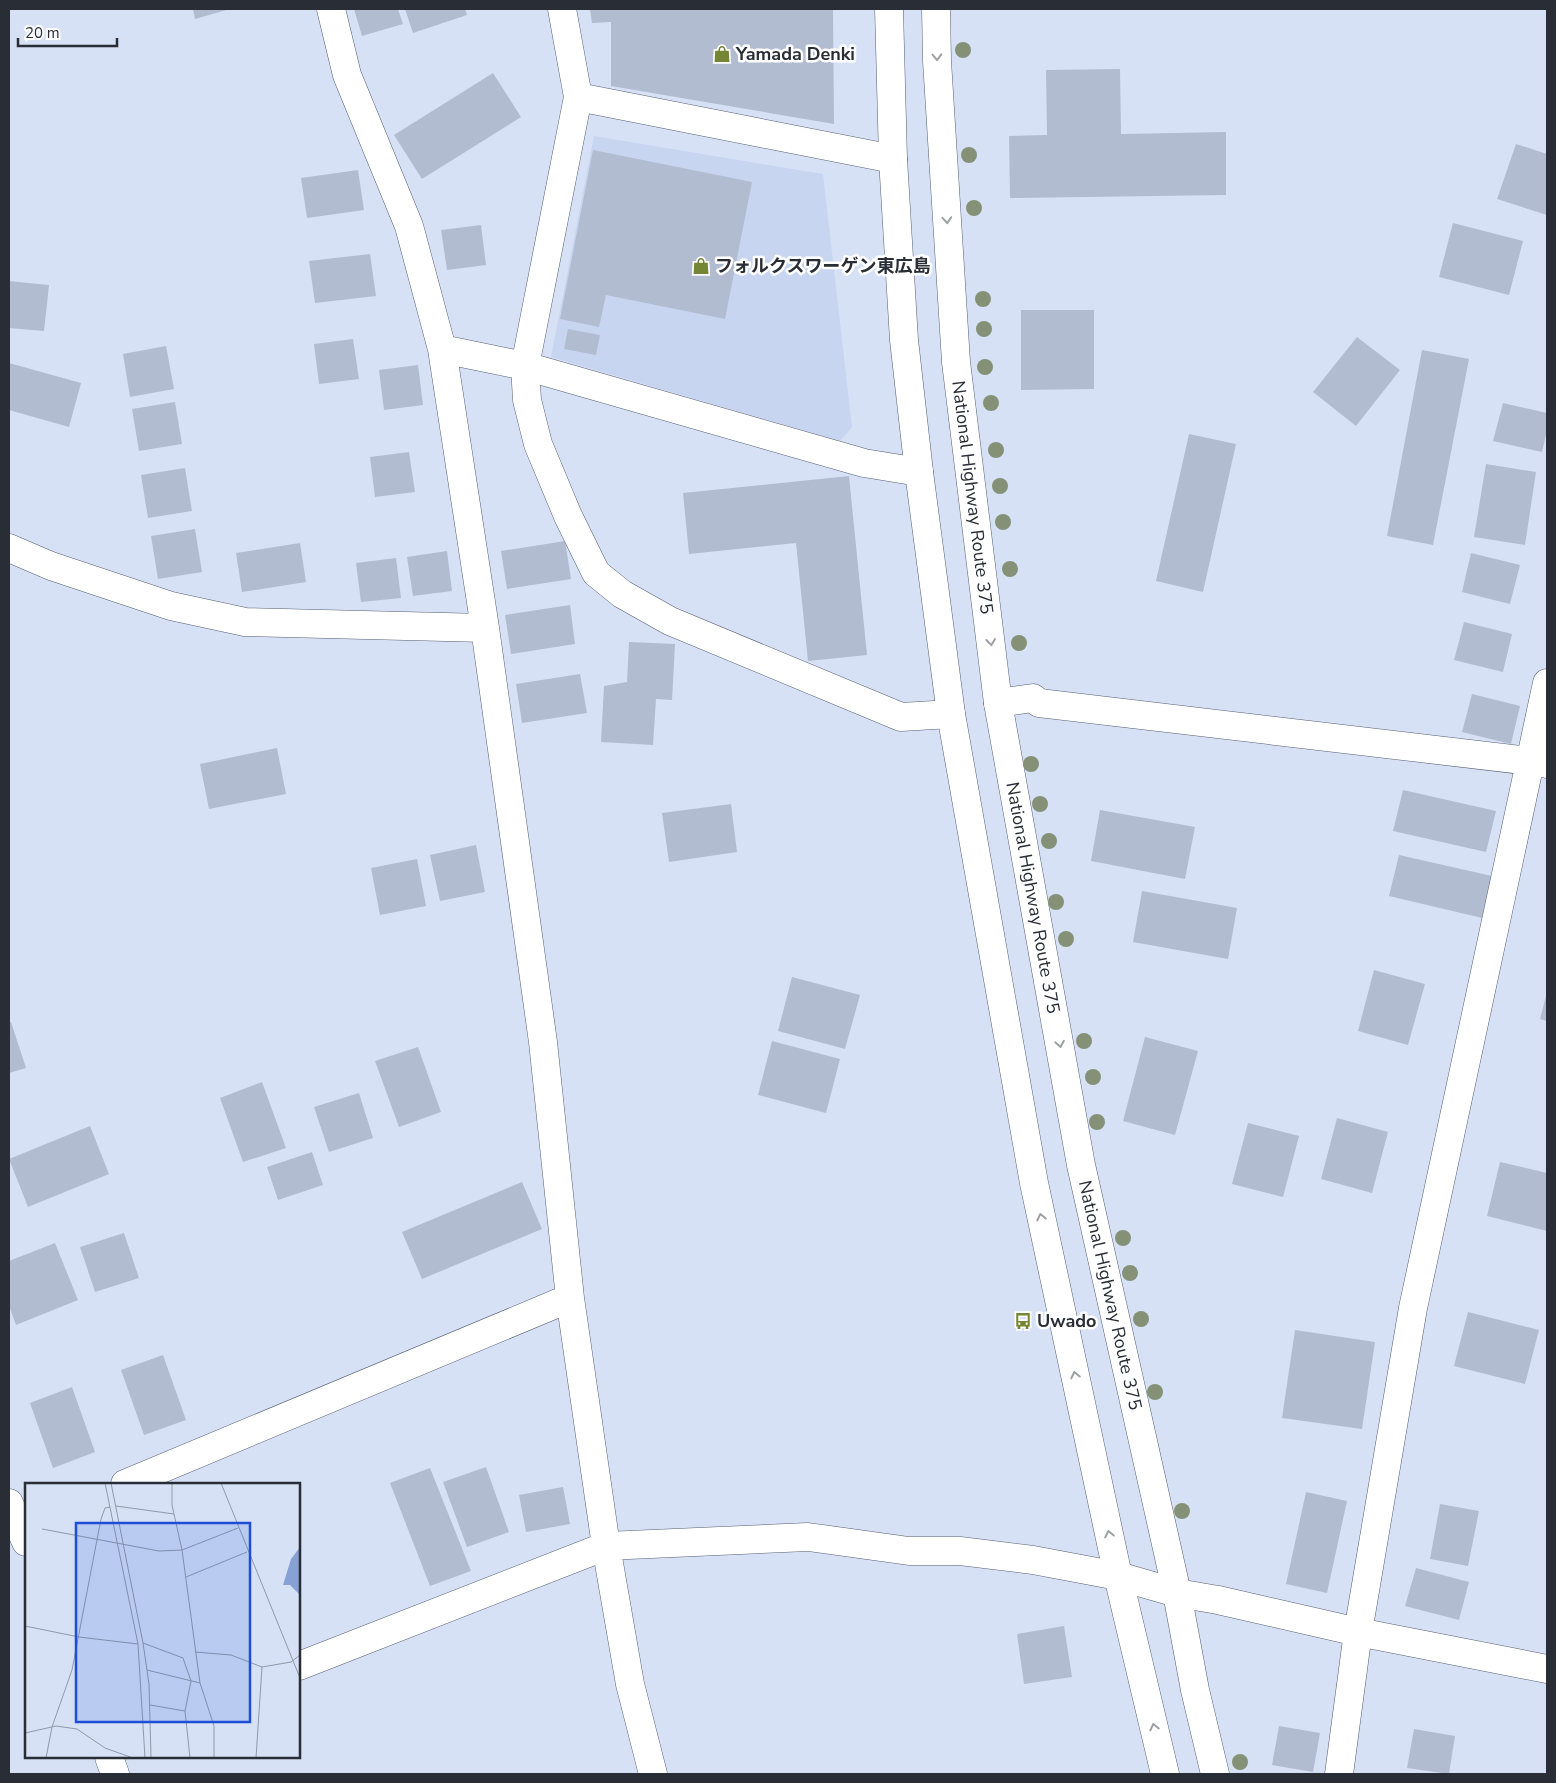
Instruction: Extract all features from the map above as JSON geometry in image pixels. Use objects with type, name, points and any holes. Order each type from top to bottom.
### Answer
[{"type":"main road","points":[[331,9],[348,75],[409,226],[442,349],[485,628],[543,1042],[570,1298],[606,1546],[630,1684],[653,1774]]},
{"type":"main road","points":[[562,9],[578,98],[525,366],[527,400],[538,444],[568,516],[596,574],[622,594],[670,621],[901,717],[951,714]]},
{"type":"main road","points":[[889,9],[893,159],[904,340],[919,472],[951,714],[1034,1183],[1118,1576],[1165,1774]]},
{"type":"main road","name":"National Highway Route 375","points":[[936,9],[937,61],[956,362],[998,703],[1081,1165],[1177,1593],[1195,1690],[1215,1774]]},
{"type":"main road","points":[[578,98],[893,159]]},
{"type":"main road","points":[[442,349],[525,366],[864,463],[919,472]]},
{"type":"main road","points":[[9,548],[51,566],[171,606],[245,622],[485,628]]},
{"type":"main road","points":[[1338,1774],[1358,1632],[1413,1308],[1539,762],[1547,683]]},
{"type":"main road","points":[[998,703],[1033,698],[1039,703],[1539,762]]},
{"type":"main road","points":[[127,1483],[570,1298]]},
{"type":"main road","points":[[9,1503],[24,1532]]},
{"type":"main road","points":[[300,1666],[606,1546],[808,1537],[909,1551],[960,1551],[1033,1560],[1118,1576],[1177,1593],[1218,1600],[1358,1632],[1547,1669]]},
{"type":"main road","points":[[109,1758],[116,1774]]},
{"type":"shaded area","name":"フォルクスワーゲン東広島","points":[[594,136],[823,174],[852,427],[840,441],[551,357]]},
{"type":"building","points":[[193,9],[230,9],[195,19]]},
{"type":"building","points":[[354,9],[398,9],[403,24],[362,36]]},
{"type":"building","points":[[405,9],[465,9],[467,15],[413,33]]},
{"type":"building","name":"Yamada Denki","points":[[590,9],[833,9],[834,124],[611,86],[611,22],[592,23]]},
{"type":"building","points":[[1120,69],[1121,134],[1226,132],[1226,195],[1010,198],[1009,136],[1047,135],[1046,70]]},
{"type":"building","points":[[493,73],[521,117],[422,179],[394,135]]},
{"type":"building","points":[[1516,144],[1547,154],[1547,215],[1497,199]]},
{"type":"building","points":[[593,150],[752,182],[725,319],[606,295],[599,327],[560,319]]},
{"type":"building","points":[[358,170],[364,210],[307,218],[301,178]]},
{"type":"building","points":[[1453,223],[1523,241],[1509,295],[1439,277]]},
{"type":"building","points":[[481,225],[486,265],[447,270],[441,230]]},
{"type":"building","points":[[370,254],[376,296],[315,303],[309,261]]},
{"type":"building","points":[[9,281],[49,285],[44,331],[9,328]]},
{"type":"building","points":[[1021,310],[1094,310],[1094,389],[1021,390]]},
{"type":"building","points":[[568,329],[600,335],[596,355],[564,349]]},
{"type":"building","points":[[1357,337],[1400,370],[1356,426],[1313,392]]},
{"type":"building","points":[[353,339],[359,379],[319,384],[314,344]]},
{"type":"building","points":[[166,346],[174,389],[130,397],[123,354]]},
{"type":"building","points":[[1422,350],[1469,359],[1433,545],[1387,536]]},
{"type":"building","points":[[9,363],[81,383],[69,427],[9,410]]},
{"type":"building","points":[[418,365],[423,405],[384,410],[379,370]]},
{"type":"building","points":[[175,402],[182,444],[139,451],[132,409]]},
{"type":"building","points":[[1503,403],[1547,413],[1547,430],[1542,452],[1493,441]]},
{"type":"building","points":[[1189,434],[1236,444],[1203,592],[1156,581]]},
{"type":"building","points":[[409,452],[415,492],[375,497],[370,457]]},
{"type":"building","points":[[1486,464],[1536,472],[1525,545],[1474,537]]},
{"type":"building","points":[[185,468],[192,511],[148,518],[141,475]]},
{"type":"building","points":[[849,476],[867,655],[808,661],[796,543],[689,554],[683,493]]},
{"type":"building","points":[[195,529],[202,572],[158,579],[151,536]]},
{"type":"building","points":[[565,541],[571,579],[507,589],[501,551]]},
{"type":"building","points":[[300,543],[306,582],[242,592],[236,553]]},
{"type":"building","points":[[447,551],[452,591],[413,596],[407,557]]},
{"type":"building","points":[[1471,553],[1520,565],[1510,604],[1462,592]]},
{"type":"building","points":[[396,558],[401,598],[361,602],[356,563]]},
{"type":"building","points":[[570,605],[575,644],[511,654],[505,615]]},
{"type":"building","points":[[1464,622],[1512,634],[1503,672],[1454,660]]},
{"type":"building","points":[[629,642],[675,644],[672,700],[656,699],[653,745],[601,742],[604,686],[627,682]]},
{"type":"building","points":[[580,674],[587,713],[522,723],[516,684]]},
{"type":"building","points":[[1472,694],[1520,706],[1511,744],[1462,732]]},
{"type":"building","points":[[277,748],[286,794],[209,809],[200,764]]},
{"type":"building","points":[[1403,790],[1496,811],[1486,852],[1393,831]]},
{"type":"building","points":[[731,804],[737,852],[669,862],[662,813]]},
{"type":"building","points":[[1100,810],[1195,827],[1185,879],[1091,861]]},
{"type":"building","points":[[476,845],[485,892],[440,901],[430,855]]},
{"type":"building","points":[[1399,855],[1492,876],[1482,918],[1389,896]]},
{"type":"building","points":[[417,859],[426,906],[380,915],[371,868]]},
{"type":"building","points":[[1142,891],[1237,908],[1228,959],[1133,942]]},
{"type":"building","points":[[1374,970],[1425,984],[1408,1045],[1358,1031]]},
{"type":"building","points":[[792,977],[860,995],[845,1049],[778,1031]]},
{"type":"building","points":[[1547,992],[1547,1021],[1540,1019]]},
{"type":"building","points":[[11,1022],[26,1068],[9,1073],[9,1023]]},
{"type":"building","points":[[1145,1037],[1198,1051],[1175,1135],[1123,1121]]},
{"type":"building","points":[[772,1041],[840,1059],[826,1113],[758,1095]]},
{"type":"building","points":[[418,1047],[441,1112],[399,1127],[375,1061]]},
{"type":"building","points":[[262,1082],[286,1148],[243,1162],[220,1098]]},
{"type":"building","points":[[359,1093],[373,1138],[329,1152],[314,1107]]},
{"type":"building","points":[[1337,1118],[1388,1132],[1372,1193],[1321,1179]]},
{"type":"building","points":[[1248,1123],[1299,1136],[1283,1197],[1232,1184]]},
{"type":"building","points":[[90,1126],[109,1174],[28,1207],[9,1159]]},
{"type":"building","points":[[312,1152],[323,1185],[278,1200],[267,1167]]},
{"type":"building","points":[[1500,1162],[1547,1173],[1547,1231],[1487,1216]]},
{"type":"building","points":[[522,1182],[542,1229],[422,1279],[402,1232]]},
{"type":"building","points":[[124,1233],[139,1278],[95,1292],[80,1247]]},
{"type":"building","points":[[55,1243],[78,1300],[16,1325],[9,1306],[9,1261]]},
{"type":"building","points":[[1468,1312],[1539,1330],[1525,1384],[1454,1366]]},
{"type":"building","points":[[1295,1330],[1375,1342],[1362,1429],[1282,1418]]},
{"type":"building","points":[[163,1355],[186,1420],[144,1435],[121,1370]]},
{"type":"building","points":[[72,1387],[95,1452],[53,1468],[30,1403]]},
{"type":"building","points":[[486,1467],[509,1532],[467,1547],[443,1482]]},
{"type":"building","points":[[430,1468],[471,1571],[430,1586],[390,1483]]},
{"type":"building","points":[[563,1487],[570,1524],[526,1532],[519,1495]]},
{"type":"building","points":[[1306,1492],[1347,1501],[1327,1593],[1286,1584]]},
{"type":"building","points":[[1440,1504],[1479,1511],[1468,1566],[1430,1559]]},
{"type":"building","points":[[1416,1568],[1469,1582],[1459,1620],[1405,1606]]},
{"type":"building","points":[[1064,1626],[1072,1677],[1024,1684],[1017,1634]]},
{"type":"building","points":[[1279,1726],[1320,1733],[1313,1772],[1272,1765]]},
{"type":"building","points":[[1414,1729],[1455,1736],[1449,1774],[1407,1768]]},
{"type":"place","name":"Yamada Denki","points":[[722,54]]},
{"type":"place","name":"フォルクスワーゲン東広島","points":[[701,266]]},
{"type":"place","name":"Uwado","points":[[1023,1321]]}]
